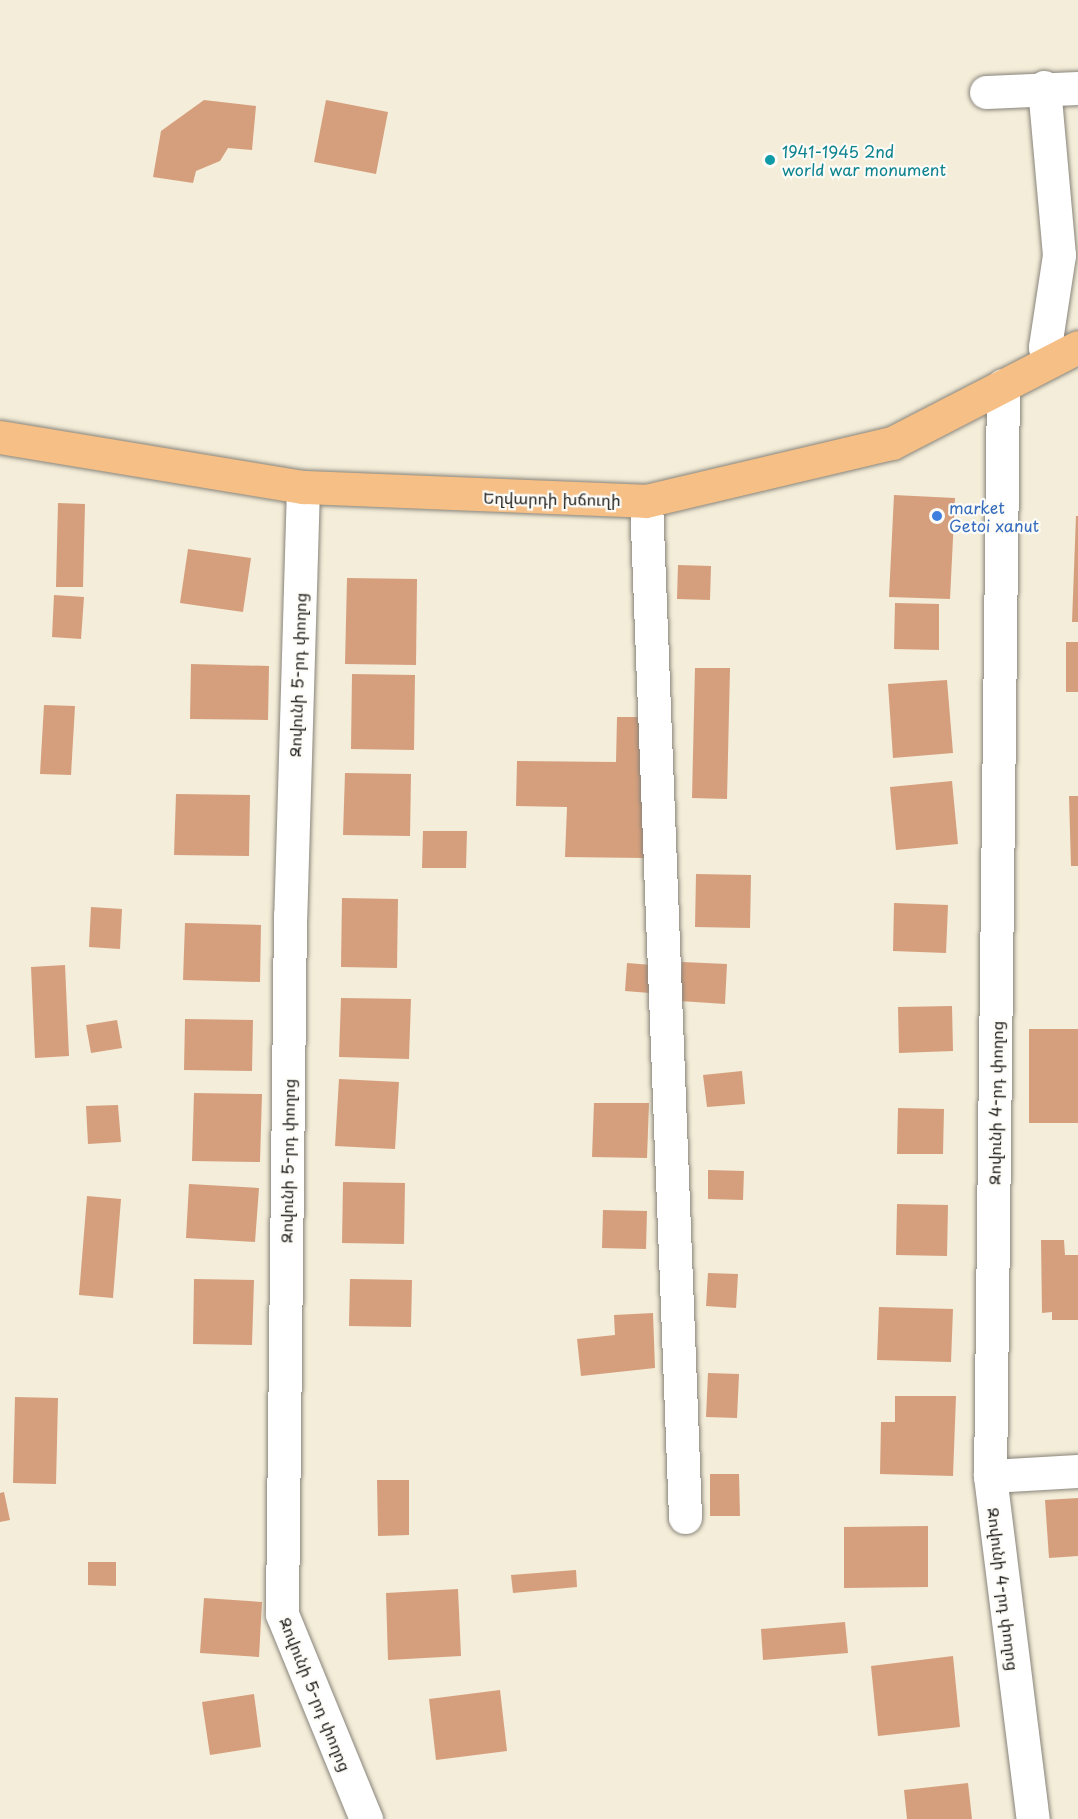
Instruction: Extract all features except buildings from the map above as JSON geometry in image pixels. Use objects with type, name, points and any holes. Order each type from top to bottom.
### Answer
[{"type":"main road","name":"Եղվարդի խճուղի","points":[[0,437],[303,487],[646,501],[892,443],[1078,347]]},
{"type":"street","points":[[1044,87],[1059,255],[1045,346],[1048,362]]},
{"type":"street","points":[[986,92],[1044,87],[1078,88]]},
{"type":"street","name":"Զովունի 4-րդ փողոց","points":[[1003,385],[990,1476],[1033,1819]]},
{"type":"street","name":"Զովունի 5-րդ փողոց","points":[[303,487],[290,915],[282,1614],[366,1819]]},
{"type":"street","points":[[646,501],[685,1517]]},
{"type":"street","points":[[990,1476],[1078,1471]]},
{"type":"place","name":"1941-1945 2nd world war monument","points":[[770,160]]},
{"type":"place","name":"market Getoi xanut","points":[[937,516]]}]
